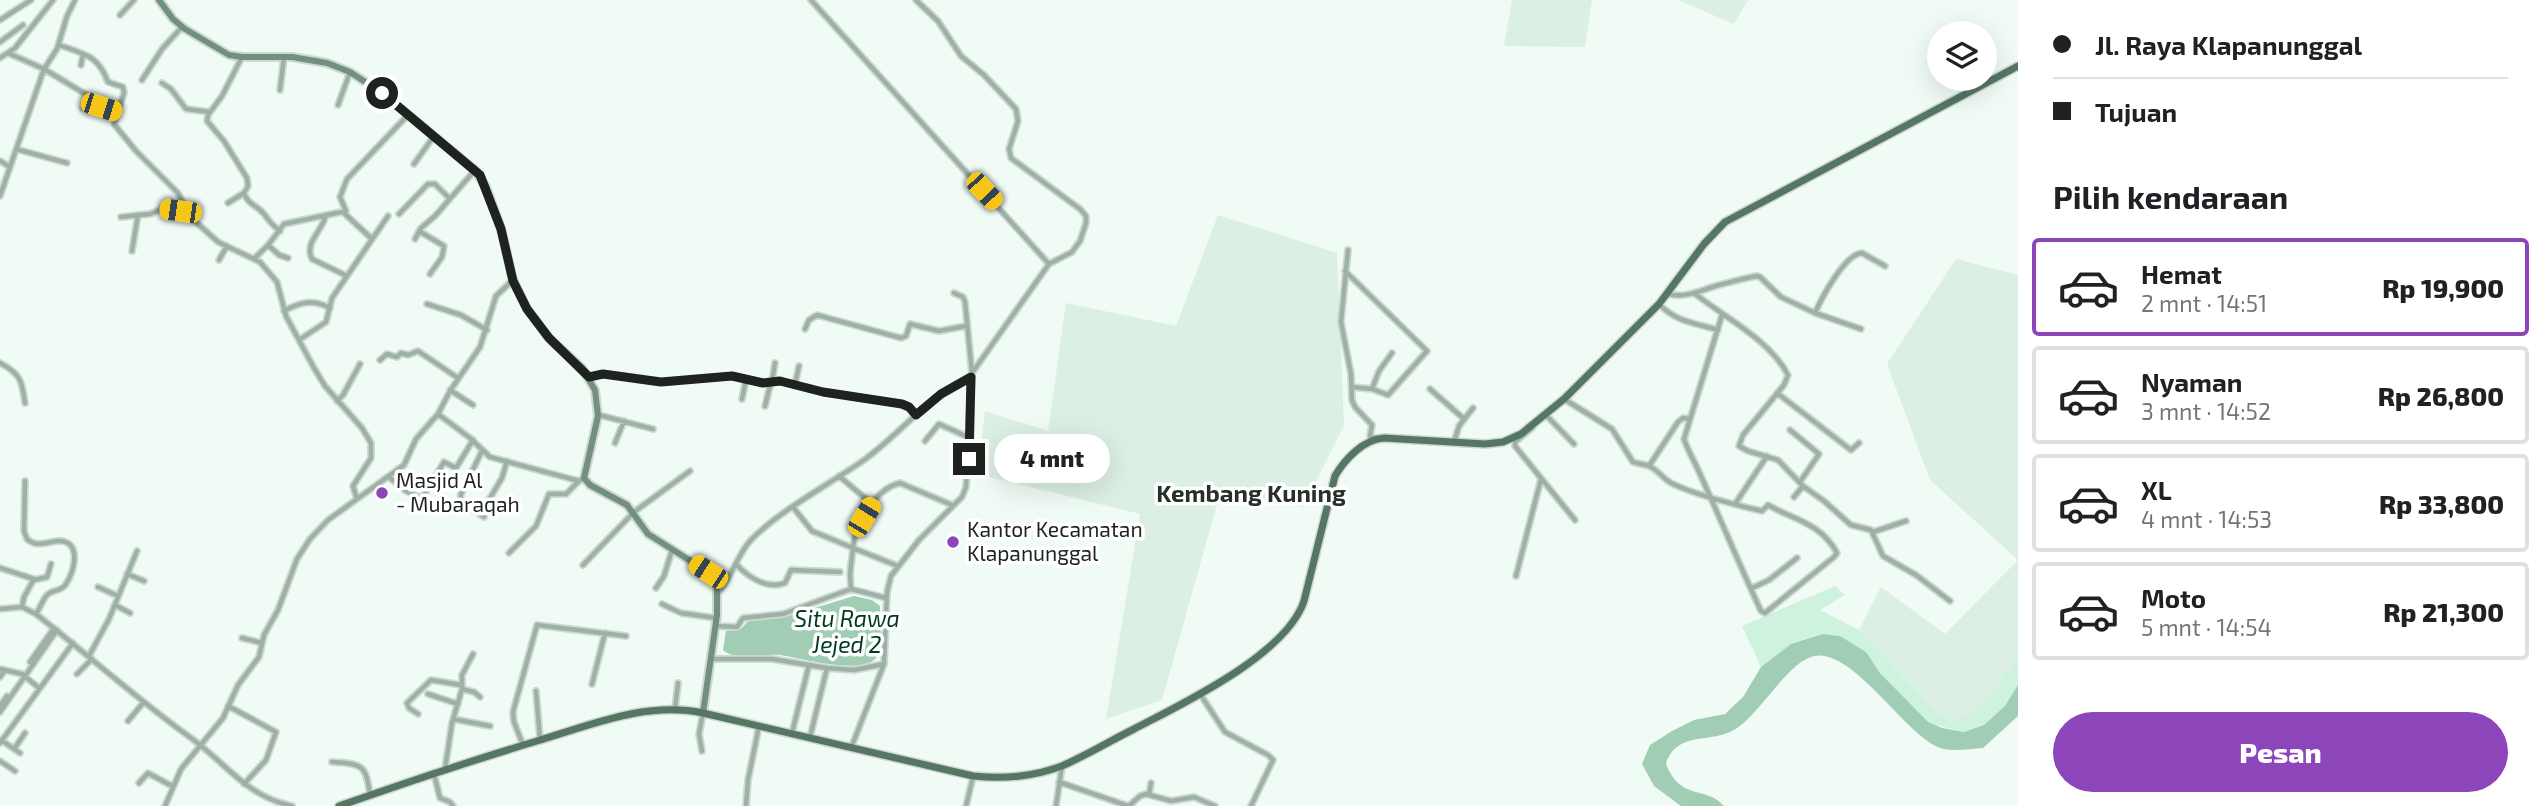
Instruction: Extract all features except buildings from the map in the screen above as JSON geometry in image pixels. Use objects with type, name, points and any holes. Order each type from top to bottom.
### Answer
[{"type":"main road","points":[[339,806],[540,740],[639,712],[675,709],[810,737],[973,776],[1018,778],[1062,766],[1200,694],[1242,667],[1294,622],[1307,589],[1335,476],[1351,455],[1377,439],[1485,444],[1503,442],[1521,434],[1564,399],[1659,304],[1704,244],[1725,222],[2018,66]]},
{"type":"street","points":[[0,20],[31,0]]},
{"type":"street","points":[[0,58],[15,48],[53,0]]},
{"type":"street","points":[[0,196],[44,69],[59,45],[67,16],[75,0]]},
{"type":"street","points":[[120,15],[134,0]]},
{"type":"street","points":[[159,0],[167,13],[182,27],[218,50],[242,57],[285,56],[327,63],[350,72],[409,114],[475,170],[490,195],[513,281],[534,321],[589,377],[597,399],[598,415],[581,480],[566,494],[549,494],[536,526],[509,553]]},
{"type":"street","points":[[811,0],[1049,264]]},
{"type":"street","points":[[719,592],[742,551],[752,539],[793,507],[866,458],[941,394],[971,375],[1049,264],[1072,253],[1080,241],[1086,223],[1084,212],[1011,158],[1009,149],[1018,121],[1016,108],[961,56],[938,21],[916,0]]},
{"type":"street","points":[[0,42],[23,25]]},
{"type":"street","points":[[142,80],[162,49],[182,27]]},
{"type":"street","points":[[59,45],[96,61],[108,82],[124,89],[114,124],[135,152],[178,193],[183,203],[180,211]]},
{"type":"street","points":[[8,53],[44,69],[86,95],[83,108]]},
{"type":"street","points":[[81,65],[83,54]]},
{"type":"street","points":[[280,90],[285,56]]},
{"type":"street","points":[[228,203],[244,193],[248,186],[247,178],[224,141],[206,119],[222,96],[242,57]]},
{"type":"street","points":[[338,105],[350,72]]},
{"type":"street","points":[[162,83],[171,89],[186,109],[210,112]]},
{"type":"street","points":[[101,107],[117,112]]},
{"type":"street","points":[[344,212],[346,208],[340,197],[345,181],[409,114]]},
{"type":"street","points":[[414,164],[434,136]]},
{"type":"street","points":[[16,149],[67,163]]},
{"type":"street","points":[[0,162],[10,167]]},
{"type":"street","points":[[415,239],[425,223],[435,216],[475,170]]},
{"type":"street","points":[[399,215],[428,184],[435,184],[449,198]]},
{"type":"street","points":[[244,193],[246,200],[260,210],[268,222],[279,231]]},
{"type":"street","points":[[121,217],[150,214],[164,209],[180,211],[227,246],[254,259],[269,270],[280,287],[284,311],[325,386],[362,428],[371,443],[371,458],[353,486],[357,499]]},
{"type":"street","points":[[254,259],[289,222],[344,212]]},
{"type":"street","points":[[344,212],[372,239]]},
{"type":"street","points":[[132,251],[138,215]]},
{"type":"street","points":[[326,215],[322,227],[309,246],[310,255],[312,259],[347,276]]},
{"type":"street","points":[[299,340],[326,322],[332,298],[388,216]]},
{"type":"street","points":[[419,231],[444,246],[442,258],[430,274]]},
{"type":"street","points":[[268,245],[279,255],[288,258]]},
{"type":"street","points":[[219,260],[227,246]]},
{"type":"street","points":[[1348,250],[1341,322],[1353,403],[1373,425],[1370,436],[1377,439]]},
{"type":"street","points":[[1815,313],[1820,301],[1851,256],[1862,253],[1885,266]]},
{"type":"street","points":[[1345,271],[1427,351],[1389,395],[1372,389],[1352,387]]},
{"type":"street","points":[[1667,294],[1679,296],[1757,276],[1781,297],[1815,313],[1861,329]]},
{"type":"street","points":[[165,806],[181,769],[223,718],[238,685],[259,657],[265,632],[282,602],[297,559],[328,520],[404,465],[416,439],[438,414],[450,390],[480,347],[496,296],[513,281]]},
{"type":"street","points":[[852,748],[884,664],[888,583],[898,566],[962,496],[966,488],[971,375],[963,298],[954,293]]},
{"type":"street","points":[[1694,293],[1757,339],[1785,370],[1787,379],[1758,414],[1739,446],[1778,460],[1801,484],[1850,526],[1868,529],[1873,533],[1883,556],[1916,575],[1950,601]]},
{"type":"street","points":[[284,311],[306,302],[316,302],[330,308]]},
{"type":"street","points":[[428,304],[461,315],[486,330]]},
{"type":"street","points":[[1659,304],[1668,314],[1679,320],[1718,330]]},
{"type":"street","points":[[805,329],[809,320],[817,315],[898,337],[906,336],[910,324],[939,331],[966,326]]},
{"type":"street","points":[[1564,399],[1612,429],[1633,462],[1648,466],[1670,482],[1710,496],[1735,504],[1762,511],[1768,505],[1792,518],[1805,521],[1822,533],[1837,553],[1765,613],[1761,611],[1733,554],[1710,496],[1684,442],[1722,315]]},
{"type":"street","points":[[380,360],[387,354],[397,357],[401,353],[408,355],[418,351],[458,378]]},
{"type":"street","points":[[1372,389],[1379,371],[1392,353]]},
{"type":"street","points":[[0,363],[20,379],[26,403]]},
{"type":"street","points":[[765,406],[775,363]]},
{"type":"street","points":[[337,401],[360,364]]},
{"type":"street","points":[[795,384],[799,366]]},
{"type":"street","points":[[589,377],[603,374],[661,382],[728,376],[763,383],[780,381],[823,392],[902,404],[916,415]]},
{"type":"street","points":[[742,399],[746,380]]},
{"type":"street","points":[[1430,389],[1464,419]]},
{"type":"street","points":[[450,390],[473,405]]},
{"type":"street","points":[[1777,393],[1851,450],[1859,443]]},
{"type":"street","points":[[1454,442],[1464,419],[1473,408]]},
{"type":"street","points":[[438,414],[473,440],[489,457],[581,480],[620,500],[634,512],[648,534],[661,545],[708,572],[716,581],[719,592],[699,734],[702,751]]},
{"type":"street","points":[[598,415],[653,429]]},
{"type":"street","points":[[1546,415],[1574,444]]},
{"type":"street","points":[[1648,466],[1678,422],[1683,418],[1689,419]]},
{"type":"street","points":[[615,443],[624,421]]},
{"type":"street","points":[[925,441],[939,424],[970,438]]},
{"type":"street","points":[[1534,424],[1528,434],[1514,444],[1575,520]]},
{"type":"street","points":[[1790,430],[1819,454],[1794,497]]},
{"type":"street","points":[[422,498],[444,462],[456,468],[473,440]]},
{"type":"street","points":[[458,506],[482,451]]},
{"type":"street","points":[[1735,504],[1767,456]]},
{"type":"street","points":[[389,477],[401,489],[436,504],[450,503],[483,515],[502,478],[507,461]]},
{"type":"street","points":[[583,565],[634,512],[690,471]]},
{"type":"street","points":[[839,476],[872,504]]},
{"type":"street","points":[[1516,576],[1541,478]]},
{"type":"street","points":[[25,481],[24,531],[27,539],[37,544],[65,542],[71,545],[75,552],[73,567],[66,584],[62,589],[47,595],[36,614]]},
{"type":"street","points":[[851,589],[850,574],[857,529],[872,504],[885,491],[900,483],[952,505]]},
{"type":"street","points":[[793,507],[812,531],[898,566]]},
{"type":"street","points":[[1873,533],[1906,521]]},
{"type":"street","points":[[656,588],[664,576],[672,550]]},
{"type":"street","points":[[76,674],[90,658],[137,551]]},
{"type":"street","points":[[1752,588],[1769,580],[1797,558]]},
{"type":"street","points":[[0,568],[24,574],[34,580],[47,578],[51,564]]},
{"type":"street","points":[[736,564],[753,578],[778,585],[785,583],[790,570],[841,572]]},
{"type":"street","points":[[127,574],[144,581]]},
{"type":"street","points":[[22,607],[25,594],[34,580]]},
{"type":"street","points":[[98,587],[118,596]]},
{"type":"street","points":[[662,604],[681,613],[737,626],[743,618],[783,614],[851,589],[886,598]]},
{"type":"street","points":[[115,605],[130,613]]},
{"type":"street","points":[[0,609],[22,607],[36,614],[244,784],[269,800],[292,806]]},
{"type":"street","points":[[523,745],[513,712],[537,625],[626,636]]},
{"type":"street","points":[[0,712],[55,629]]},
{"type":"street","points":[[592,684],[605,633]]},
{"type":"street","points":[[242,638],[262,643]]},
{"type":"street","points":[[25,733],[17,751],[1,741],[73,643]]},
{"type":"street","points":[[445,769],[453,719],[462,687],[462,675],[473,654]]},
{"type":"street","points":[[710,659],[772,659],[854,670],[884,664]]},
{"type":"street","points":[[792,733],[809,665]]},
{"type":"street","points":[[810,737],[827,668]]},
{"type":"street","points":[[0,677],[3,669],[23,675],[39,688]]},
{"type":"street","points":[[418,714],[409,708],[407,703],[431,680],[462,687],[480,697]]},
{"type":"street","points":[[675,709],[678,683]]},
{"type":"street","points":[[536,691],[540,740]]},
{"type":"street","points":[[428,694],[458,704]]},
{"type":"street","points":[[1200,694],[1225,732],[1268,755],[1273,761],[1251,806]]},
{"type":"street","points":[[0,706],[7,699]]},
{"type":"street","points":[[128,721],[143,703]]},
{"type":"street","points":[[228,706],[276,732],[266,760],[244,784]]},
{"type":"street","points":[[453,719],[490,726]]},
{"type":"street","points":[[746,806],[748,780],[759,726]]},
{"type":"street","points":[[0,761],[15,771]]},
{"type":"street","points":[[332,762],[354,764],[363,768],[368,775],[370,795]]},
{"type":"street","points":[[1056,806],[1062,766]]},
{"type":"street","points":[[139,783],[148,773],[173,786]]},
{"type":"street","points":[[434,773],[440,798],[453,806]]},
{"type":"street","points":[[966,806],[973,776]]},
{"type":"street","points":[[1059,782],[1128,806],[1143,794],[1171,800],[1191,797],[1215,806]]},
{"type":"street","points":[[1149,795],[1152,783]]},
{"type":"shaded area","points":[[1512,0],[1592,0],[1585,47],[1504,46]]},
{"type":"shaded area","points":[[1678,0],[1748,0],[1734,24]]},
{"type":"shaded area","points":[[1218,215],[1337,253],[1344,425],[1303,507],[1221,490],[1162,700],[1106,719],[1140,514],[977,474],[985,411],[1048,431],[1066,303],[1176,326]]},
{"type":"shaded area","points":[[1956,259],[2018,275],[2018,560],[1930,480],[1887,364]]},
{"type":"shaded area","points":[[2018,560],[2018,660],[1972,713],[1953,721],[1941,717],[1859,630],[1881,587],[1945,634]]},
{"type":"shaded area","points":[[1835,586],[1845,595],[1820,610],[1859,630],[1941,717],[1957,719],[1972,713],[2018,660],[2018,685],[2006,706],[1984,725],[1964,732],[1928,723],[1880,673],[1866,652],[1840,636],[1824,634],[1791,644],[1761,667],[1742,626]]},
{"type":"water","name":"Situ Rawa Jejed 2","points":[[854,596],[872,600],[880,606],[880,649],[875,659],[867,664],[843,666],[780,655],[735,656],[723,650],[726,631],[741,629],[748,621],[788,616]]},
{"type":"water","points":[[1823,634],[1840,636],[1866,652],[1880,673],[1928,722],[1942,728],[1964,732],[1984,725],[2005,706],[2018,685],[2018,716],[1983,748],[1940,748],[1911,727],[1862,678],[1845,665],[1829,657],[1814,656],[1794,668],[1737,728],[1728,733],[1687,742],[1671,753],[1666,764],[1679,784],[1709,796],[1724,806],[1681,806],[1654,786],[1642,764],[1650,745],[1694,720],[1725,714],[1743,697],[1761,667],[1791,644]]},
{"type":"place","name":"Masjid Al - Mubaraqah","points":[[382,493]]},
{"type":"place","name":"Kantor Kecamatan Klapanunggal","points":[[953,542]]},
{"type":"district","name":"Kembang Kuning","points":[[1251,494]]},
{"type":"route","points":[[382,93],[480,175],[501,229],[513,281],[520,297],[534,321],[589,377],[603,374],[661,382],[728,376],[763,383],[780,381],[823,392],[902,404],[916,415],[941,394],[971,377],[969,459]]}]
